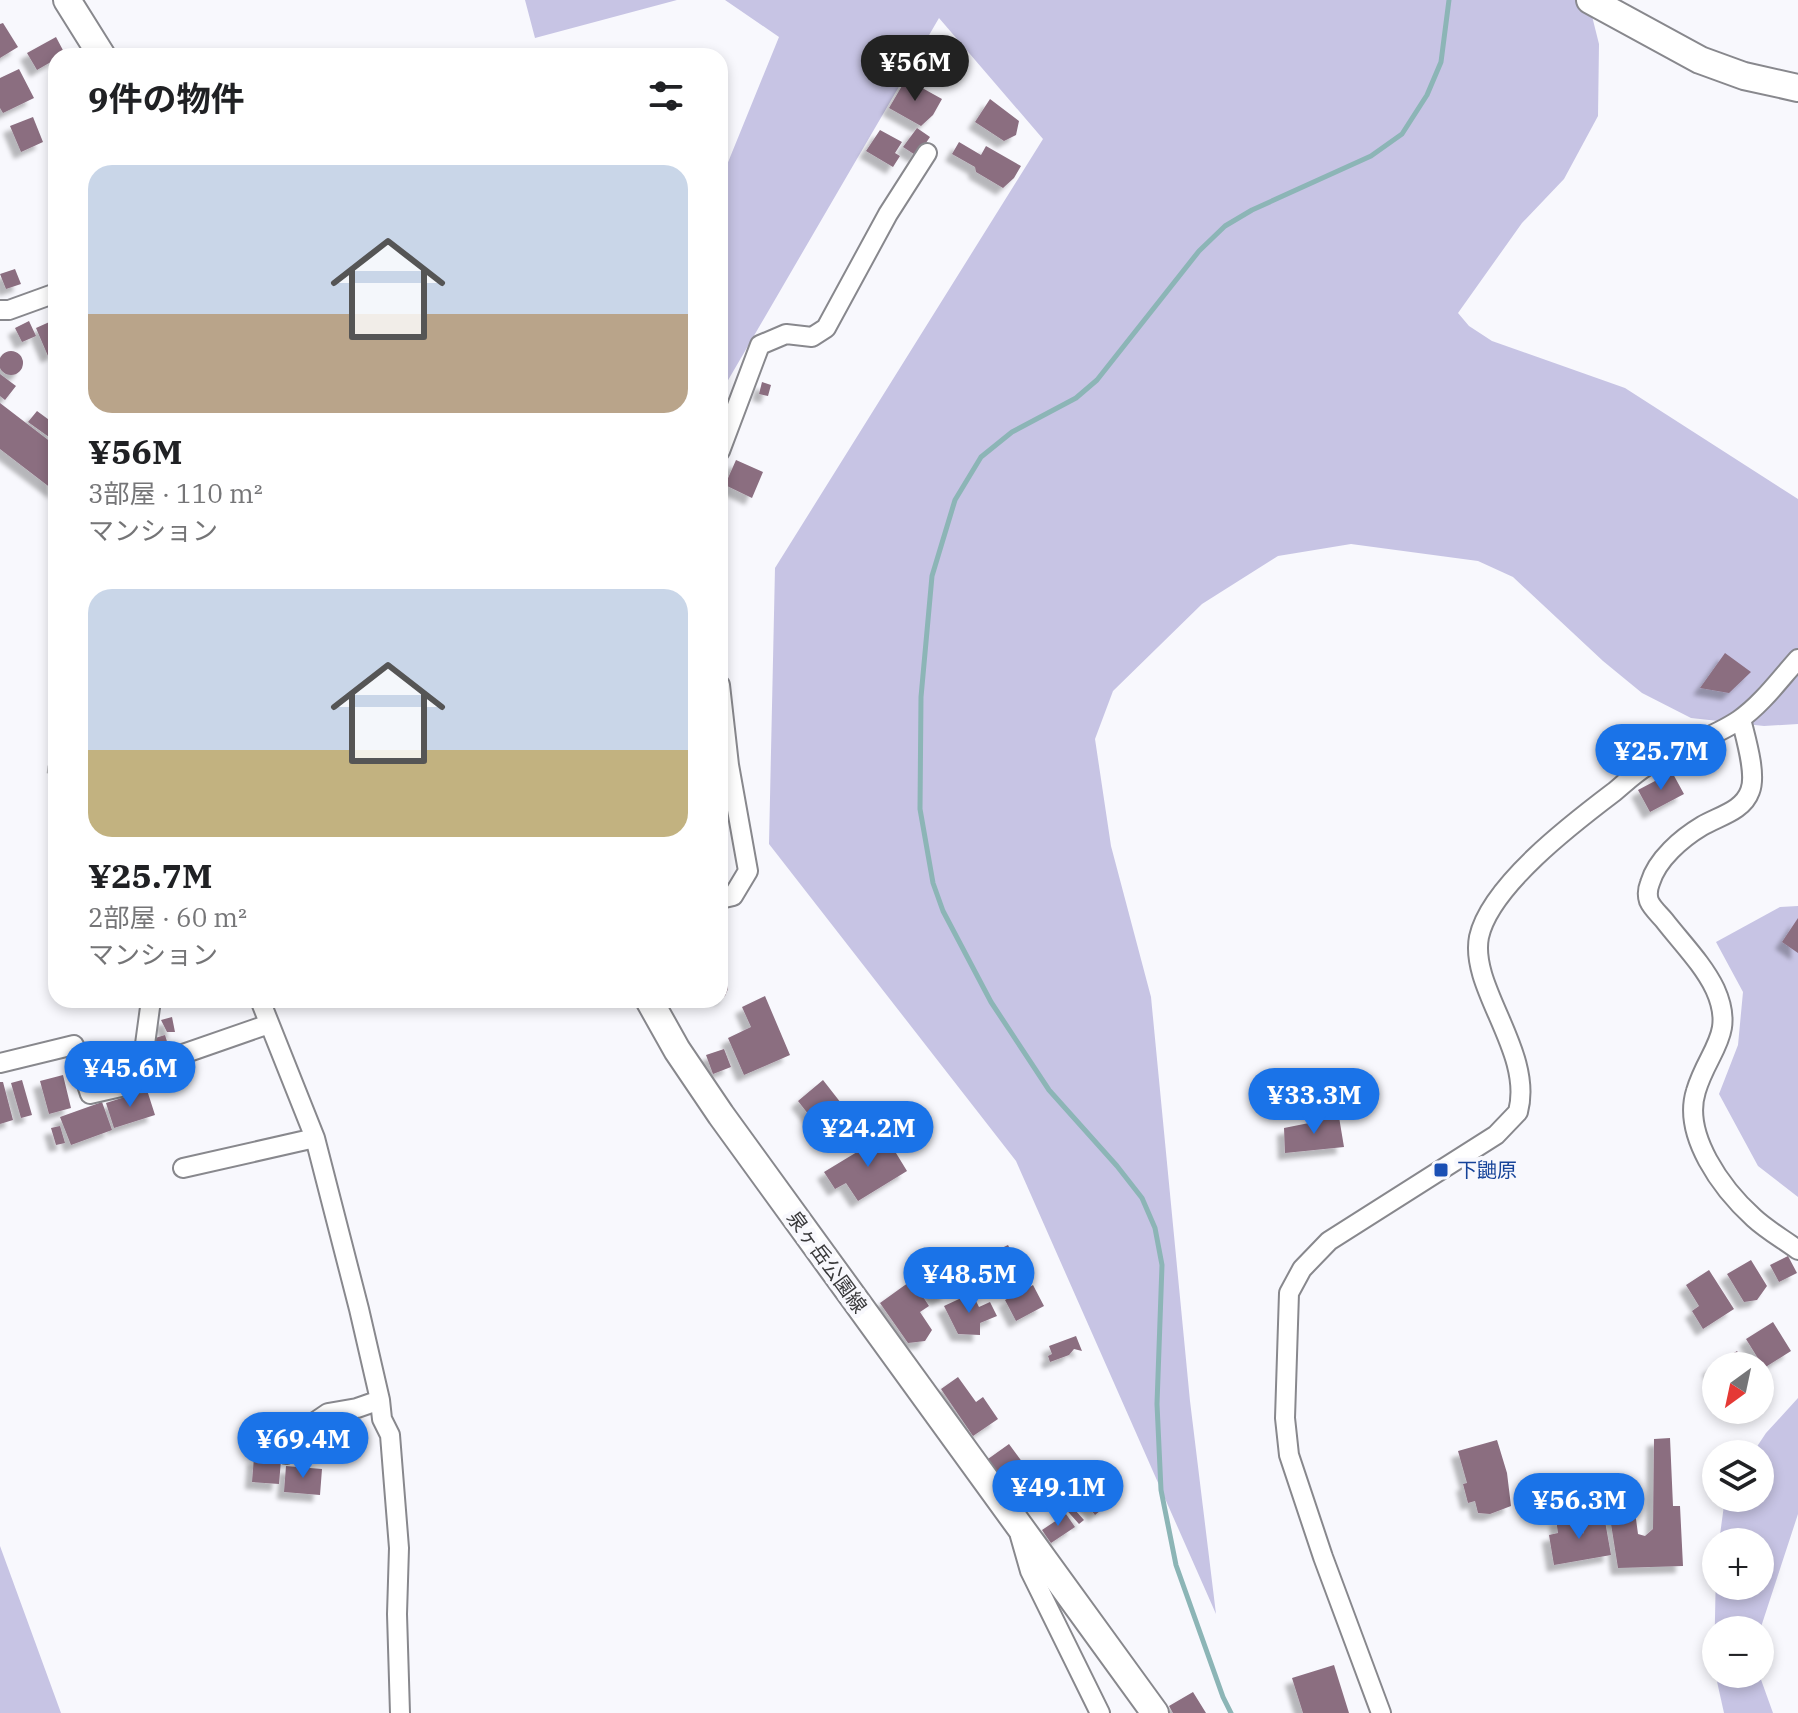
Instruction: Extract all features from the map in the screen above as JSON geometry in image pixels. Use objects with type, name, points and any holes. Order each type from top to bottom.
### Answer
[{"type":"main road","points":[[67,0],[97,48]]},
{"type":"main road","points":[[1590,0],[1700,60],[1744,76],[1798,88]]},
{"type":"main road","name":"泉ヶ岳公園線","points":[[653,1008],[677,1050],[721,1115],[1155,1713]]},
{"type":"street","points":[[728,430],[760,345],[786,334],[812,337],[826,328],[888,214],[927,153]]},
{"type":"street","points":[[0,310],[9,310],[48,296]]},
{"type":"street","points":[[1381,1713],[1289,1455],[1285,1418],[1289,1293],[1302,1269],[1329,1241],[1496,1135],[1518,1112],[1519,1083],[1511,1048],[1479,960],[1480,934],[1502,893],[1560,836],[1633,775],[1741,719],[1798,659]]},
{"type":"street","points":[[1741,719],[1751,768],[1751,790],[1736,808],[1704,825],[1674,847],[1652,878],[1648,892],[1654,908],[1712,983],[1723,1014],[1721,1038],[1696,1090],[1693,1119],[1696,1134],[1731,1193],[1752,1216],[1798,1250]]},
{"type":"street","points":[[728,780],[748,871],[733,896],[728,897]]},
{"type":"street","points":[[82,1070],[143,1059],[150,1008]]},
{"type":"street","points":[[263,1008],[315,1138],[380,1400],[382,1419],[390,1435],[396,1488],[400,1713]]},
{"type":"street","points":[[0,1063],[74,1045],[90,1094],[152,1080],[157,1063],[269,1024]]},
{"type":"street","points":[[183,1168],[315,1138]]},
{"type":"street","points":[[286,1454],[306,1428],[328,1413],[380,1400]]},
{"type":"street","points":[[1018,1525],[1030,1571],[1100,1713]]},
{"type":"shaded area","points":[[525,0],[677,0],[535,38]]},
{"type":"shaded area","points":[[725,0],[1588,0],[1599,44],[1598,116],[1564,179],[1522,223],[1458,313],[1469,326],[1492,341],[1625,388],[1798,499],[1798,724],[1764,726],[1691,718],[1642,693],[1513,577],[1478,561],[1351,544],[1278,556],[1202,604],[1113,691],[1095,739],[1111,846],[1151,997],[1190,1401],[1216,1614],[1016,1161],[769,844],[775,568],[1043,139],[939,18],[728,380],[728,162],[779,37]]},
{"type":"shaded area","points":[[1798,906],[1798,1197],[1758,1166],[1719,1094],[1738,1045],[1743,992],[1716,942],[1780,907]]},
{"type":"shaded area","points":[[1798,1398],[1798,1514],[1774,1587],[1774,1528],[1721,1528],[1723,1512],[1774,1512],[1774,1440],[1761,1440]]},
{"type":"shaded area","points":[[0,1546],[61,1713],[0,1713]]},
{"type":"shaded area","points":[[1715,1600],[1770,1600],[1765,1616],[1715,1616]]},
{"type":"shaded area","points":[[1718,1688],[1764,1688],[1773,1713],[1724,1713]]},
{"type":"building","points":[[3,23],[18,47],[0,58],[0,24]]},
{"type":"building","points":[[56,37],[62,48],[48,48],[48,64],[37,70],[27,53]]},
{"type":"building","points":[[19,69],[34,98],[3,113],[0,108],[0,78]]},
{"type":"building","points":[[906,79],[942,99],[933,115],[921,126],[889,108]]},
{"type":"building","points":[[990,99],[1019,121],[1016,135],[1004,141],[975,122]]},
{"type":"building","points":[[33,117],[43,142],[21,152],[10,126]]},
{"type":"building","points":[[917,128],[930,137],[917,156],[903,147]]},
{"type":"building","points":[[880,130],[902,142],[895,153],[900,156],[893,167],[866,151]]},
{"type":"building","points":[[959,142],[981,155],[986,146],[1021,166],[1003,188],[952,154]]},
{"type":"building","points":[[15,269],[21,284],[6,289],[0,274]]},
{"type":"building","points":[[29,321],[36,336],[22,342],[15,328]]},
{"type":"building","points":[[48,323],[48,356],[36,328]]},
{"type":"building","points":[[11,351],[20,354],[23,363],[20,372],[11,375],[2,372],[-1,363],[2,354]]},
{"type":"building","points":[[0,374],[16,386],[5,400],[0,396]]},
{"type":"building","points":[[762,382],[771,385],[768,396],[759,394]]},
{"type":"building","points":[[0,403],[48,440],[48,486],[0,449]]},
{"type":"building","points":[[37,411],[48,419],[48,436],[28,422]]},
{"type":"building","points":[[736,460],[763,472],[752,498],[728,486]]},
{"type":"building","points":[[1725,653],[1751,672],[1729,693],[1700,688]]},
{"type":"building","points":[[1672,772],[1684,794],[1650,812],[1638,790]]},
{"type":"building","points":[[1798,918],[1798,953],[1782,942]]},
{"type":"building","points":[[765,996],[790,1055],[744,1075],[728,1038],[751,1027],[742,1007]]},
{"type":"building","points":[[172,1017],[175,1032],[167,1032],[161,1020]]},
{"type":"building","points":[[165,1035],[170,1051],[157,1055],[152,1039]]},
{"type":"building","points":[[110,1049],[111,1061],[88,1064],[86,1052]]},
{"type":"building","points":[[724,1049],[731,1067],[713,1074],[706,1055]]},
{"type":"building","points":[[63,1075],[71,1108],[49,1114],[40,1081]]},
{"type":"building","points":[[22,1080],[32,1115],[21,1118],[11,1083]]},
{"type":"building","points":[[823,1080],[848,1112],[823,1133],[798,1101]]},
{"type":"building","points":[[0,1082],[3,1082],[13,1120],[0,1124]]},
{"type":"building","points":[[147,1090],[155,1115],[114,1128],[106,1103]]},
{"type":"building","points":[[102,1102],[112,1130],[71,1145],[60,1117]]},
{"type":"building","points":[[1339,1117],[1344,1147],[1285,1153],[1284,1128]]},
{"type":"building","points":[[60,1126],[65,1143],[56,1145],[51,1128]]},
{"type":"building","points":[[885,1135],[907,1171],[858,1201],[846,1183],[835,1189],[824,1172]]},
{"type":"building","points":[[1008,1245],[1019,1266],[994,1279],[983,1257]]},
{"type":"building","points":[[1788,1256],[1797,1273],[1779,1282],[1770,1265]]},
{"type":"building","points":[[971,1260],[977,1274],[970,1282],[952,1286],[946,1272]]},
{"type":"building","points":[[1751,1260],[1767,1286],[1757,1300],[1744,1302],[1727,1274]]},
{"type":"building","points":[[1709,1270],[1734,1309],[1703,1329],[1692,1311],[1699,1306],[1686,1285]]},
{"type":"building","points":[[938,1274],[949,1293],[938,1299],[931,1295],[924,1281]]},
{"type":"building","points":[[1024,1276],[1028,1283],[1015,1291],[1011,1283]]},
{"type":"building","points":[[912,1280],[929,1306],[920,1312],[932,1330],[925,1341],[908,1343],[880,1303]]},
{"type":"building","points":[[1033,1285],[1044,1306],[1016,1321],[1005,1300]]},
{"type":"building","points":[[972,1293],[979,1307],[990,1302],[997,1316],[980,1323],[980,1335],[958,1334],[944,1306]]},
{"type":"building","points":[[1773,1322],[1791,1351],[1774,1362],[1774,1352],[1754,1352],[1746,1339]]},
{"type":"building","points":[[1076,1336],[1082,1351],[1074,1349],[1069,1355],[1050,1362],[1048,1356],[1052,1354],[1049,1346]]},
{"type":"building","points":[[958,1377],[976,1402],[983,1397],[998,1419],[973,1436],[941,1389]]},
{"type":"building","points":[[256,1422],[299,1422],[282,1448],[256,1447]]},
{"type":"building","points":[[1670,1438],[1673,1506],[1680,1506],[1683,1566],[1618,1568],[1608,1505],[1634,1504],[1638,1534],[1645,1536],[1653,1529],[1654,1439]]},
{"type":"building","points":[[1497,1440],[1507,1473],[1511,1506],[1490,1514],[1478,1513],[1475,1501],[1468,1503],[1463,1484],[1467,1483],[1458,1451]]},
{"type":"building","points":[[1009,1444],[1031,1474],[1036,1471],[1043,1481],[1033,1499],[1020,1503],[988,1459]]},
{"type":"building","points":[[254,1457],[281,1460],[279,1484],[252,1482]]},
{"type":"building","points":[[286,1466],[322,1469],[320,1495],[284,1492]]},
{"type":"building","points":[[1085,1488],[1095,1503],[1101,1499],[1106,1506],[1095,1515],[1078,1493]]},
{"type":"building","points":[[1067,1501],[1084,1520],[1079,1524],[1062,1505]]},
{"type":"building","points":[[1066,1514],[1075,1527],[1051,1543],[1042,1530]]},
{"type":"building","points":[[1579,1515],[1583,1534],[1586,1524],[1605,1521],[1611,1555],[1554,1565],[1549,1535],[1558,1533],[1556,1519]]},
{"type":"building","points":[[1334,1665],[1349,1713],[1303,1713],[1292,1678]]},
{"type":"building","points":[[1193,1692],[1206,1713],[1173,1713],[1169,1706]]},
{"type":"waterway","points":[[1231,1713],[1176,1565],[1161,1490],[1157,1404],[1162,1265],[1155,1228],[1142,1198],[1049,1090],[991,1002],[943,911],[933,883],[920,809],[921,697],[932,576],[955,500],[981,457],[1012,432],[1076,398],[1097,380],[1199,251],[1225,226],[1252,210],[1371,156],[1402,134],[1427,95],[1441,62],[1449,0]]},
{"type":"place","name":"下鼬原","points":[[1441,1170]]}]
